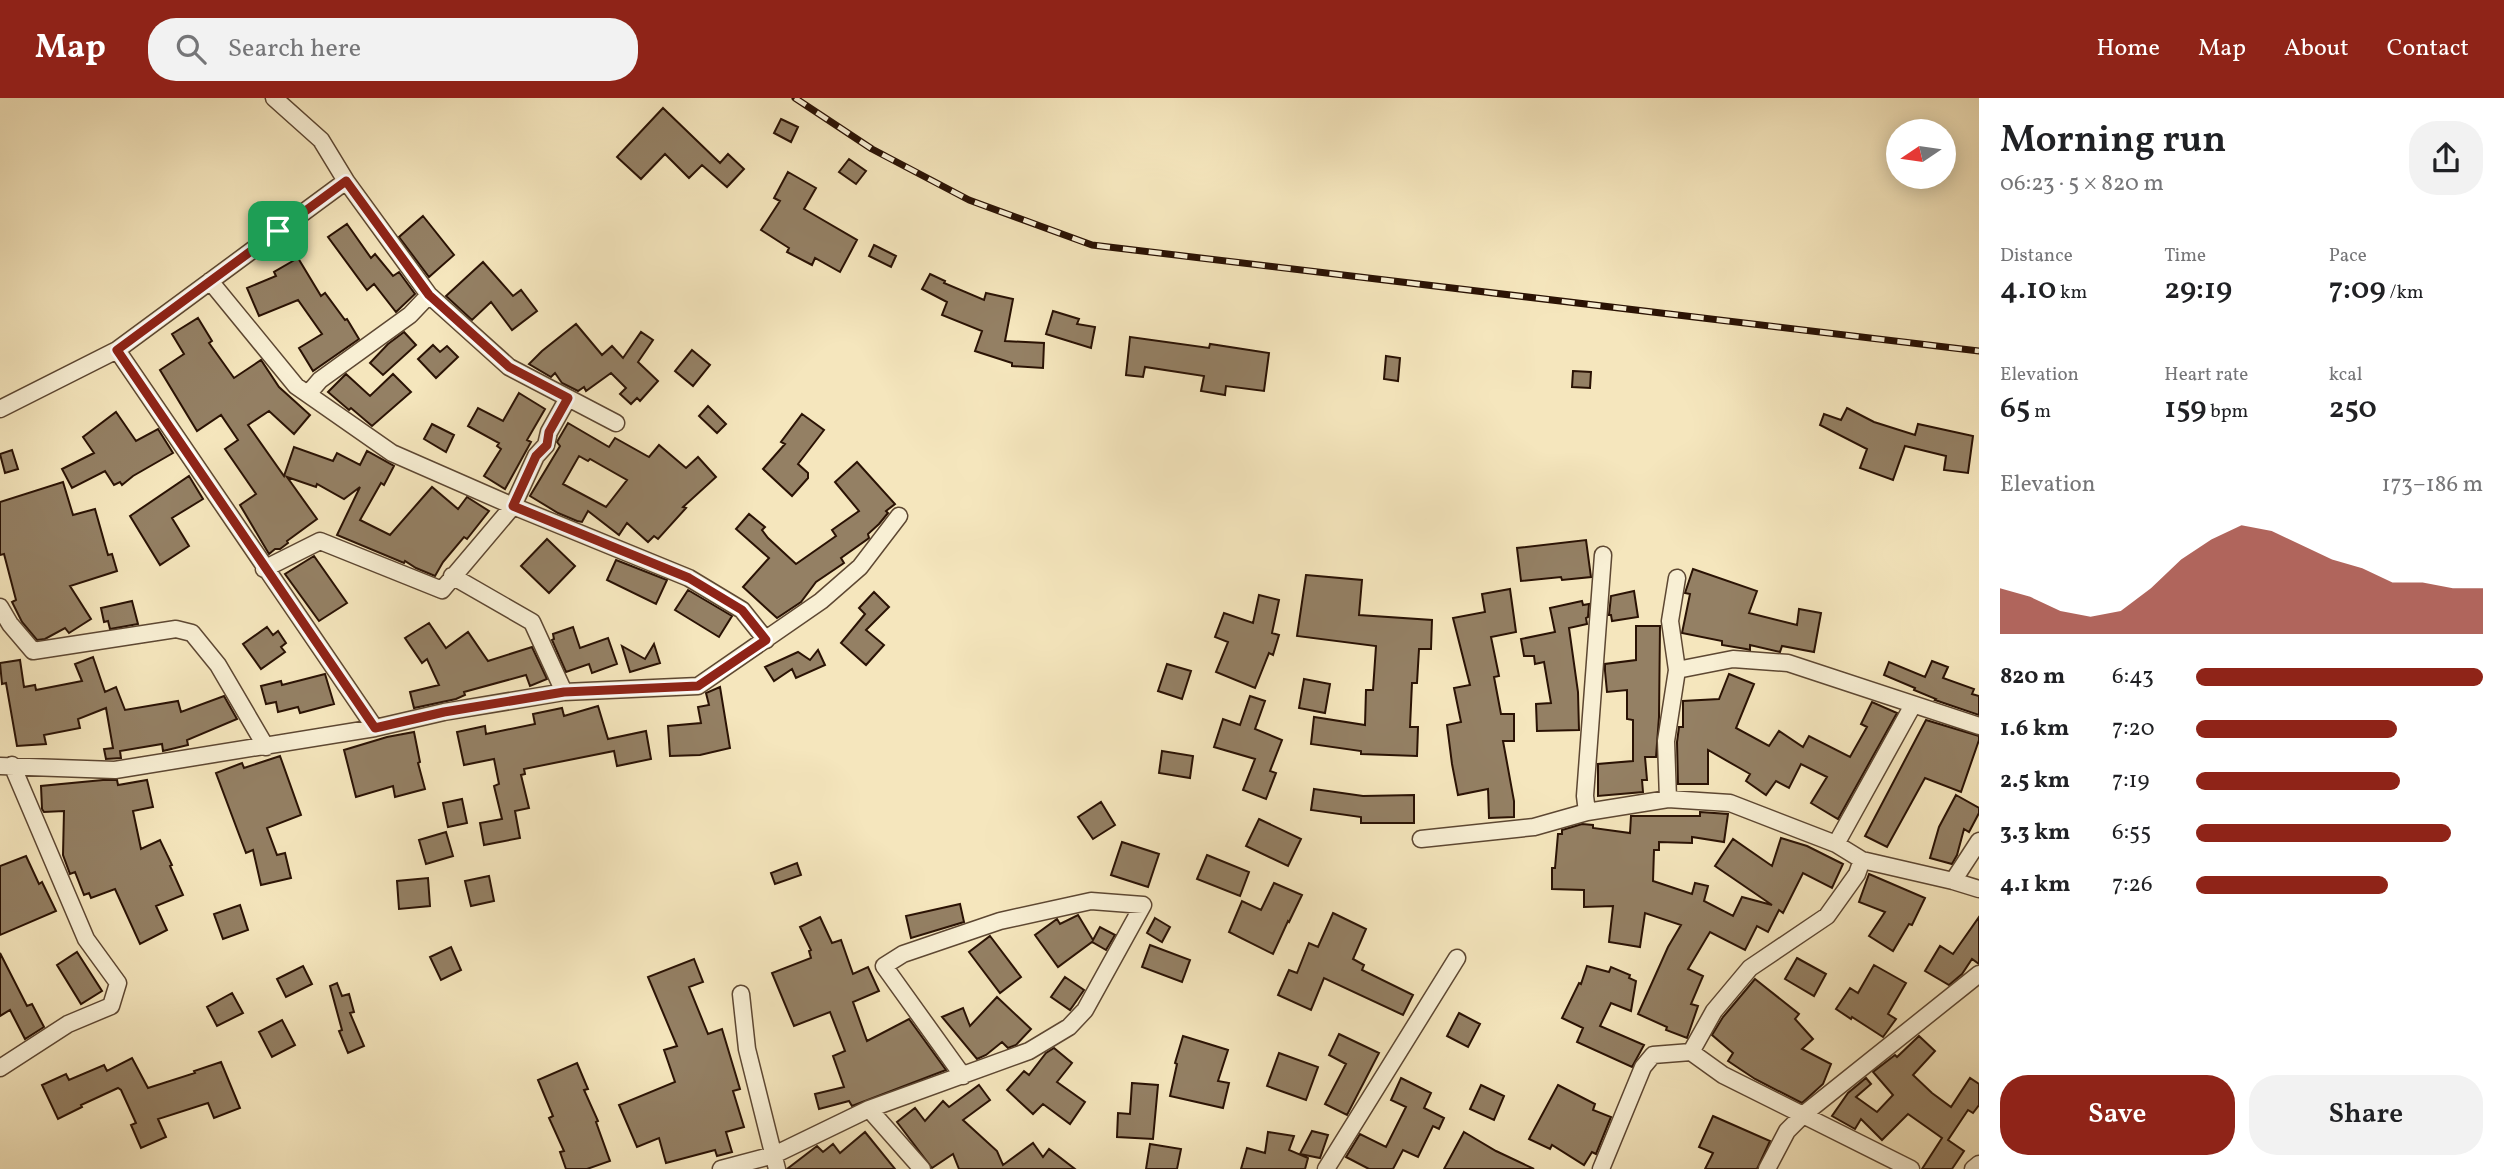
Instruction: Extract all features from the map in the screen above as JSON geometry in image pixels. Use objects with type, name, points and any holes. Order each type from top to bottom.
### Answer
[{"type":"street","points":[[274,98],[321,140],[346,181],[429,295],[509,367],[616,423]]},
{"type":"street","points":[[0,409],[117,350],[346,181]]},
{"type":"street","points":[[210,281],[296,386],[392,453],[689,578],[742,610],[766,640]]},
{"type":"street","points":[[308,394],[320,380],[410,314],[429,295]]},
{"type":"street","points":[[117,350],[375,728]]},
{"type":"street","points":[[264,569],[320,541],[442,590],[513,506],[536,456],[547,445],[549,432],[568,398]]},
{"type":"street","points":[[0,1068],[68,1024],[111,1006],[118,983],[86,939],[6,765],[115,770],[266,747],[375,728],[444,712],[564,692],[698,686],[821,601],[860,567],[899,516]]},
{"type":"street","points":[[1587,812],[1585,796],[1603,555]]},
{"type":"street","points":[[452,576],[532,622],[564,692]]},
{"type":"street","points":[[1668,799],[1666,741],[1677,670],[1670,621],[1677,578]]},
{"type":"street","points":[[0,607],[10,624],[33,650],[176,629],[192,633],[218,665],[266,747]]},
{"type":"street","points":[[1677,670],[1733,659],[1788,663],[1979,726]]},
{"type":"street","points":[[1836,844],[1913,705]]},
{"type":"street","points":[[1421,839],[1534,827],[1587,812],[1668,799],[1730,803],[1836,844],[1862,860],[1953,881],[1979,890]]},
{"type":"street","points":[[1953,881],[1979,841]]},
{"type":"street","points":[[1691,1052],[1714,1011],[1750,968],[1827,916],[1857,874],[1862,860]]},
{"type":"street","points":[[721,1169],[776,1162],[869,1109],[963,1076],[1029,1051],[1069,1027],[1085,1010],[1143,905],[1091,901],[1000,921],[903,954],[884,966],[963,1076]]},
{"type":"street","points":[[1326,1169],[1457,958]]},
{"type":"street","points":[[1767,1169],[1787,1131],[1804,1114],[1979,974]]},
{"type":"street","points":[[741,995],[747,1049],[776,1162]]},
{"type":"street","points":[[1601,1169],[1643,1067],[1653,1055],[1691,1052],[1723,1075],[1911,1169]]},
{"type":"street","points":[[869,1109],[922,1169]]},
{"type":"street","points":[[1973,1169],[1979,1164]]},
{"type":"building","points":[[663,108],[720,163],[728,154],[744,169],[727,187],[702,165],[689,178],[665,154],[641,179],[617,157]]},
{"type":"building","points":[[781,119],[798,127],[791,142],[774,133]]},
{"type":"building","points":[[849,159],[866,171],[856,184],[839,172]]},
{"type":"building","points":[[788,172],[816,188],[804,209],[857,240],[840,272],[815,258],[812,265],[787,252],[789,248],[761,230],[780,201],[774,198]]},
{"type":"building","points":[[423,216],[454,255],[429,277],[399,237]]},
{"type":"building","points":[[347,224],[371,258],[375,254],[393,276],[399,272],[415,294],[396,312],[374,284],[367,290],[328,237]]},
{"type":"building","points":[[874,245],[896,256],[891,267],[869,256]]},
{"type":"building","points":[[298,258],[321,296],[325,293],[345,320],[347,319],[359,339],[313,371],[299,348],[322,334],[298,300],[259,316],[247,288],[276,276],[274,272]]},
{"type":"building","points":[[483,262],[513,296],[521,290],[537,311],[512,330],[491,302],[472,320],[446,296]]},
{"type":"building","points":[[930,274],[984,300],[986,293],[1013,299],[1005,341],[1044,343],[1043,368],[1012,366],[1012,363],[975,351],[982,331],[942,315],[947,302],[922,289]]},
{"type":"building","points":[[1053,311],[1079,319],[1077,324],[1095,327],[1091,348],[1046,334]]},
{"type":"building","points":[[198,318],[212,341],[209,343],[234,378],[261,360],[279,387],[310,415],[294,434],[269,411],[248,425],[284,476],[294,447],[333,461],[337,453],[360,465],[367,451],[394,466],[360,520],[390,535],[432,487],[458,509],[467,497],[489,511],[467,539],[464,537],[443,562],[435,576],[405,561],[404,563],[337,535],[360,487],[344,499],[317,484],[316,487],[287,477],[317,519],[280,549],[269,554],[240,505],[256,494],[225,449],[238,440],[221,415],[197,431],[160,370],[184,354],[172,334]]},
{"type":"building","points":[[576,324],[602,355],[612,346],[623,358],[641,332],[653,340],[638,362],[658,381],[640,401],[637,398],[631,404],[620,394],[626,388],[611,373],[586,391],[584,387],[578,391],[562,383],[555,373],[551,377],[529,364]]},
{"type":"building","points":[[404,332],[416,345],[383,375],[370,363]]},
{"type":"building","points":[[1130,337],[1209,348],[1210,344],[1269,353],[1264,391],[1226,386],[1225,395],[1201,391],[1204,376],[1145,367],[1143,377],[1126,375]]},
{"type":"building","points":[[433,345],[440,352],[447,346],[458,357],[436,378],[418,359]]},
{"type":"building","points":[[692,350],[710,365],[693,386],[675,371]]},
{"type":"building","points":[[1386,356],[1400,358],[1398,381],[1384,379]]},
{"type":"building","points":[[1573,371],[1591,372],[1590,388],[1572,387]]},
{"type":"building","points":[[346,374],[370,396],[393,374],[411,392],[372,426],[328,392]]},
{"type":"building","points":[[519,393],[545,409],[527,440],[531,442],[505,489],[484,476],[501,449],[497,446],[499,443],[468,426],[478,408],[503,421]]},
{"type":"building","points":[[708,406],[726,424],[717,433],[699,416]]},
{"type":"building","points":[[1847,408],[1874,422],[1915,435],[1918,424],[1973,436],[1968,473],[1944,470],[1946,456],[1905,446],[1893,480],[1860,468],[1867,449],[1820,425],[1824,414],[1841,420]]},
{"type":"building","points":[[116,412],[136,441],[158,429],[173,453],[122,485],[120,482],[114,485],[105,471],[72,488],[62,469],[94,453],[83,437]]},
{"type":"building","points":[[802,414],[824,430],[798,464],[808,473],[808,478],[792,496],[763,469],[785,444],[781,442]]},
{"type":"building","points":[[568,423],[609,447],[615,438],[649,457],[659,445],[686,468],[698,457],[716,477],[683,507],[686,508],[658,539],[654,536],[648,542],[627,523],[619,535],[588,511],[582,522],[577,521],[530,496],[560,446],[557,442]],"holes":[[[579,456],[588,461],[590,459],[627,480],[606,507],[563,484]]]},
{"type":"building","points":[[432,424],[454,435],[446,452],[424,439]]},
{"type":"building","points":[[12,450],[18,469],[5,473],[0,454]]},
{"type":"building","points":[[857,462],[895,504],[868,534],[869,538],[841,558],[844,563],[816,582],[801,602],[777,618],[743,587],[769,558],[736,529],[749,514],[765,527],[762,530],[768,538],[796,564],[836,536],[832,530],[859,511],[835,482]]},
{"type":"building","points":[[189,476],[203,499],[172,518],[189,546],[160,565],[130,516]]},
{"type":"building","points":[[63,482],[73,515],[95,509],[108,555],[112,554],[117,571],[70,586],[91,619],[69,633],[65,628],[45,639],[37,640],[22,622],[12,602],[16,600],[4,554],[0,555],[0,502]]},
{"type":"building","points":[[547,539],[575,566],[549,593],[521,566]]},
{"type":"building","points":[[1586,540],[1591,577],[1521,581],[1517,548]]},
{"type":"building","points":[[314,556],[347,603],[319,621],[285,574]]},
{"type":"building","points":[[616,560],[667,580],[656,604],[607,580]]},
{"type":"building","points":[[1693,569],[1757,591],[1749,613],[1797,625],[1799,609],[1821,613],[1814,652],[1782,646],[1780,652],[1750,645],[1750,650],[1682,633],[1690,594],[1685,593]]},
{"type":"building","points":[[1306,575],[1362,580],[1359,615],[1432,620],[1431,649],[1419,649],[1417,683],[1412,683],[1410,727],[1418,727],[1417,756],[1361,754],[1361,751],[1311,744],[1314,717],[1365,725],[1366,690],[1373,690],[1376,646],[1297,636]]},
{"type":"building","points":[[1510,589],[1516,632],[1491,637],[1499,676],[1494,677],[1501,714],[1514,714],[1514,741],[1503,741],[1514,801],[1514,817],[1489,818],[1488,789],[1458,795],[1452,764],[1447,725],[1461,722],[1454,688],[1470,685],[1453,618],[1485,612],[1482,594]]},
{"type":"building","points":[[688,590],[732,616],[719,637],[675,610]]},
{"type":"building","points":[[1634,591],[1638,617],[1612,621],[1609,615],[1611,596]]},
{"type":"building","points":[[874,592],[889,607],[866,630],[884,645],[866,665],[841,643],[865,614],[859,608]]},
{"type":"building","points":[[1259,595],[1279,600],[1272,633],[1279,635],[1273,655],[1269,653],[1255,688],[1216,672],[1228,642],[1215,637],[1224,613],[1253,623]]},
{"type":"building","points":[[132,601],[138,624],[110,629],[108,621],[104,622],[101,608]]},
{"type":"building","points":[[1582,601],[1583,605],[1589,604],[1587,624],[1569,628],[1578,692],[1579,730],[1537,731],[1536,704],[1551,703],[1544,662],[1535,664],[1534,656],[1524,656],[1521,639],[1555,632],[1550,608]]},
{"type":"building","points":[[429,623],[446,648],[468,632],[488,661],[532,647],[547,679],[530,686],[526,675],[464,692],[465,695],[456,699],[414,708],[410,692],[439,685],[427,659],[422,663],[405,638]]},
{"type":"building","points":[[1636,626],[1660,626],[1656,757],[1645,757],[1647,780],[1642,780],[1643,792],[1598,796],[1598,764],[1633,761],[1633,720],[1627,719],[1627,690],[1607,692],[1605,664],[1636,660]]},
{"type":"building","points":[[267,627],[273,635],[278,631],[286,643],[281,647],[285,652],[261,669],[243,644]]},
{"type":"building","points":[[573,627],[580,648],[608,638],[617,664],[592,673],[589,664],[566,672],[552,640],[553,634]]},
{"type":"building","points":[[654,644],[660,663],[630,672],[622,646],[645,659]]},
{"type":"building","points":[[818,650],[825,665],[796,678],[792,669],[774,681],[765,667],[798,652],[810,660]]},
{"type":"building","points":[[93,657],[105,692],[116,687],[125,710],[178,701],[181,712],[224,696],[237,719],[187,740],[188,745],[163,751],[162,744],[120,751],[121,758],[106,759],[104,749],[113,748],[106,708],[78,719],[80,728],[44,735],[46,744],[17,746],[6,683],[2,684],[0,663],[20,660],[24,687],[35,685],[36,690],[82,681],[75,664]]},
{"type":"building","points":[[1932,661],[1948,667],[1943,678],[1974,689],[1972,694],[1979,696],[1979,715],[1935,700],[1884,675],[1889,662],[1925,677]]},
{"type":"building","points":[[1167,664],[1191,671],[1182,699],[1158,691]]},
{"type":"building","points":[[325,674],[334,704],[300,713],[298,707],[278,712],[276,702],[266,704],[261,686],[281,681],[282,685]]},
{"type":"building","points":[[1729,674],[1754,684],[1736,728],[1769,746],[1779,731],[1803,747],[1809,736],[1850,757],[1867,727],[1861,724],[1872,702],[1897,713],[1838,819],[1811,803],[1827,777],[1801,764],[1789,788],[1776,781],[1766,795],[1746,781],[1750,774],[1708,750],[1708,784],[1678,784],[1677,742],[1679,727],[1683,727],[1683,701],[1719,699]]},
{"type":"building","points":[[1304,679],[1330,684],[1325,713],[1299,708]]},
{"type":"building","points":[[720,687],[730,748],[700,755],[670,756],[668,726],[701,723],[698,707],[709,705],[706,693]]},
{"type":"building","points":[[1250,696],[1265,701],[1255,729],[1282,740],[1270,771],[1276,773],[1266,799],[1243,790],[1255,759],[1214,747],[1223,719],[1240,725]]},
{"type":"building","points":[[598,706],[608,739],[646,731],[651,759],[617,766],[614,751],[524,769],[525,774],[521,775],[529,808],[515,811],[520,838],[484,845],[480,823],[502,819],[494,786],[499,784],[494,759],[464,765],[457,732],[485,726],[486,734],[535,724],[533,714],[562,708],[564,716]]},
{"type":"building","points":[[1926,720],[1979,736],[1979,740],[1961,792],[1925,778],[1887,847],[1865,836]]},
{"type":"building","points":[[414,732],[425,789],[395,797],[393,786],[356,797],[344,750]]},
{"type":"building","points":[[1162,751],[1193,756],[1190,778],[1159,773]]},
{"type":"building","points":[[280,756],[301,815],[267,828],[277,855],[285,853],[291,878],[261,885],[253,850],[246,853],[216,773],[242,763],[244,768]]},
{"type":"building","points":[[117,780],[118,785],[147,780],[153,807],[133,811],[141,849],[160,840],[183,895],[156,906],[167,930],[140,944],[115,889],[91,898],[89,893],[84,895],[75,872],[70,874],[63,855],[64,811],[44,812],[42,809],[41,786]]},
{"type":"building","points":[[1314,789],[1363,796],[1414,795],[1414,823],[1361,823],[1361,817],[1311,810]]},
{"type":"building","points":[[1956,795],[1979,808],[1979,813],[1969,832],[1964,829],[1952,864],[1930,858],[1939,827]]},
{"type":"building","points":[[462,799],[467,823],[448,827],[443,803]]},
{"type":"building","points":[[1101,802],[1115,825],[1093,839],[1078,817]]},
{"type":"building","points":[[1700,812],[1728,814],[1724,842],[1692,837],[1692,843],[1659,842],[1659,850],[1654,850],[1653,881],[1692,894],[1695,883],[1708,886],[1704,901],[1733,916],[1742,897],[1772,905],[1715,866],[1733,839],[1772,866],[1781,838],[1807,846],[1843,864],[1832,888],[1803,873],[1783,913],[1779,910],[1768,932],[1757,926],[1745,950],[1710,932],[1688,969],[1703,976],[1691,1004],[1698,1006],[1687,1038],[1638,1014],[1668,947],[1681,925],[1645,913],[1640,947],[1609,942],[1613,906],[1584,907],[1584,890],[1552,889],[1552,868],[1555,868],[1558,834],[1562,834],[1562,830],[1582,824],[1630,833],[1631,816],[1700,816]]},
{"type":"building","points":[[1259,819],[1301,839],[1288,866],[1246,846]]},
{"type":"building","points":[[446,832],[453,856],[426,864],[419,840]]},
{"type":"building","points":[[1122,842],[1159,854],[1148,887],[1111,875]]},
{"type":"building","points":[[1207,855],[1249,872],[1240,896],[1197,879]]},
{"type":"building","points":[[26,856],[56,911],[0,935],[0,866]]},
{"type":"building","points":[[797,863],[801,875],[775,884],[771,873]]},
{"type":"building","points":[[1869,874],[1925,898],[1912,925],[1909,924],[1893,951],[1869,936],[1885,912],[1859,902]]},
{"type":"building","points":[[489,876],[494,901],[471,906],[465,881]]},
{"type":"building","points":[[428,878],[430,906],[399,909],[397,881]]},
{"type":"building","points":[[1274,883],[1302,895],[1273,954],[1229,932],[1242,901],[1261,910]]},
{"type":"building","points":[[960,904],[964,922],[911,938],[906,916]]},
{"type":"building","points":[[240,905],[248,930],[223,939],[214,914]]},
{"type":"building","points":[[1333,913],[1366,929],[1353,959],[1364,965],[1362,970],[1413,995],[1403,1015],[1324,978],[1311,1010],[1278,995],[1289,970],[1297,973],[1309,943],[1318,947]]},
{"type":"building","points":[[1078,915],[1093,940],[1100,927],[1115,935],[1106,950],[1092,942],[1058,967],[1035,935],[1057,919],[1060,924]]},
{"type":"building","points":[[820,917],[832,943],[841,940],[853,974],[868,967],[879,991],[853,1002],[867,1041],[909,1019],[946,1070],[852,1106],[849,1101],[819,1109],[815,1094],[844,1087],[833,1056],[845,1051],[830,1012],[794,1026],[772,973],[811,958],[811,950],[800,927]]},
{"type":"building","points":[[1979,917],[1979,964],[1972,959],[1962,974],[1949,985],[1925,971],[1940,946],[1953,954]]},
{"type":"building","points":[[1155,918],[1170,927],[1162,942],[1147,933]]},
{"type":"building","points":[[990,936],[1021,977],[1000,993],[969,952]]},
{"type":"building","points":[[1150,945],[1190,960],[1182,982],[1142,967]]},
{"type":"building","points":[[451,947],[461,970],[441,980],[430,957]]},
{"type":"building","points":[[77,952],[102,991],[81,1004],[57,965]]},
{"type":"building","points":[[0,953],[27,1006],[32,1004],[44,1027],[25,1039],[10,1010],[0,1016]]},
{"type":"building","points":[[1797,958],[1826,974],[1814,996],[1785,979]]},
{"type":"building","points":[[694,959],[703,982],[689,987],[708,1034],[722,1029],[740,1089],[733,1091],[744,1127],[726,1132],[732,1152],[717,1156],[715,1150],[666,1163],[659,1138],[637,1147],[619,1105],[675,1082],[664,1050],[677,1046],[648,977]]},
{"type":"building","points":[[1874,965],[1906,983],[1888,1014],[1896,1019],[1883,1037],[1836,1009],[1850,988],[1858,993]]},
{"type":"building","points":[[303,966],[312,984],[286,997],[277,979]]},
{"type":"building","points":[[1587,966],[1609,972],[1611,967],[1630,975],[1629,978],[1636,981],[1631,1011],[1611,1003],[1600,1026],[1644,1045],[1632,1067],[1577,1042],[1583,1028],[1562,1018],[1579,983],[1581,984]]},
{"type":"building","points":[[1065,977],[1084,990],[1070,1010],[1051,997]]},
{"type":"building","points":[[1755,979],[1799,1014],[1795,1019],[1813,1039],[1802,1049],[1831,1064],[1823,1084],[1802,1103],[1755,1079],[1728,1061],[1733,1053],[1712,1035],[1723,1017]]},
{"type":"building","points":[[337,983],[342,996],[349,994],[354,1012],[350,1013],[364,1046],[348,1053],[339,1031],[342,1030],[330,986]]},
{"type":"building","points":[[232,993],[243,1013],[217,1026],[207,1007]]},
{"type":"building","points":[[997,997],[1031,1029],[1016,1045],[1008,1048],[1002,1042],[977,1059],[942,1017],[963,1008],[970,1026]]},
{"type":"building","points":[[1459,1013],[1480,1024],[1468,1047],[1447,1036]]},
{"type":"building","points":[[282,1020],[295,1045],[272,1057],[259,1032]]},
{"type":"building","points":[[1339,1034],[1379,1053],[1347,1115],[1325,1104],[1346,1064],[1329,1055]]},
{"type":"building","points":[[1183,1036],[1228,1050],[1218,1081],[1229,1083],[1223,1108],[1170,1096],[1177,1064],[1175,1063]]},
{"type":"building","points":[[1919,1036],[1935,1051],[1913,1075],[1932,1093],[1951,1107],[1970,1078],[1979,1084],[1979,1105],[1973,1113],[1968,1110],[1948,1140],[1964,1151],[1952,1169],[1922,1169],[1942,1138],[1908,1114],[1882,1140],[1861,1119],[1855,1129],[1832,1116],[1848,1093],[1866,1078],[1871,1084],[1856,1097],[1877,1112],[1893,1095],[1873,1072],[1895,1055],[1897,1057]]},
{"type":"building","points":[[1054,1048],[1072,1063],[1057,1082],[1085,1102],[1070,1124],[1043,1104],[1033,1114],[1007,1090],[1024,1071],[1029,1075],[1046,1053]]},
{"type":"building","points":[[1279,1053],[1318,1067],[1306,1100],[1267,1086]]},
{"type":"building","points":[[132,1058],[148,1088],[221,1062],[240,1108],[214,1118],[208,1103],[158,1119],[166,1137],[141,1148],[131,1125],[136,1123],[118,1088],[58,1119],[42,1085],[66,1074],[69,1080],[104,1065],[107,1071]]},
{"type":"building","points":[[577,1063],[588,1089],[584,1090],[598,1121],[596,1122],[610,1161],[587,1169],[566,1169],[560,1152],[564,1151],[549,1118],[553,1116],[538,1080]]},
{"type":"building","points":[[1401,1078],[1431,1093],[1424,1108],[1444,1118],[1439,1129],[1433,1126],[1418,1157],[1403,1150],[1393,1169],[1369,1169],[1346,1157],[1360,1134],[1386,1147],[1406,1107],[1391,1100]]},
{"type":"building","points":[[1132,1083],[1158,1085],[1153,1139],[1117,1137],[1118,1113],[1130,1114]]},
{"type":"building","points":[[979,1085],[990,1100],[963,1120],[997,1151],[1003,1165],[1033,1143],[1043,1157],[1049,1149],[1075,1169],[959,1169],[953,1154],[932,1168],[897,1122],[915,1108],[925,1121],[943,1101],[949,1107]]},
{"type":"building","points":[[1481,1085],[1504,1096],[1494,1120],[1470,1109]]},
{"type":"building","points":[[1558,1085],[1595,1104],[1593,1110],[1611,1117],[1596,1154],[1592,1152],[1584,1165],[1552,1145],[1550,1149],[1529,1139]]},
{"type":"building","points":[[1713,1116],[1770,1141],[1757,1169],[1705,1169],[1713,1153],[1699,1147]]},
{"type":"building","points":[[1312,1131],[1328,1135],[1320,1158],[1300,1154]]},
{"type":"building","points":[[865,1132],[895,1169],[787,1169],[817,1146],[823,1152],[833,1144],[840,1153]]},
{"type":"building","points":[[1268,1132],[1294,1136],[1289,1150],[1308,1158],[1305,1169],[1241,1169],[1247,1148],[1265,1153]]},
{"type":"building","points":[[1464,1132],[1496,1151],[1534,1169],[1444,1169]]},
{"type":"building","points":[[1150,1144],[1181,1149],[1177,1169],[1146,1169]]},
{"type":"railway","points":[[795,98],[872,149],[969,200],[1092,245],[1979,351]]},
{"type":"route","points":[[346,181],[429,295],[509,367],[568,398],[549,432],[547,445],[536,456],[513,506],[689,578],[742,610],[766,640],[698,686],[564,692],[444,712],[375,728],[117,350],[278,231],[346,181]]}]
